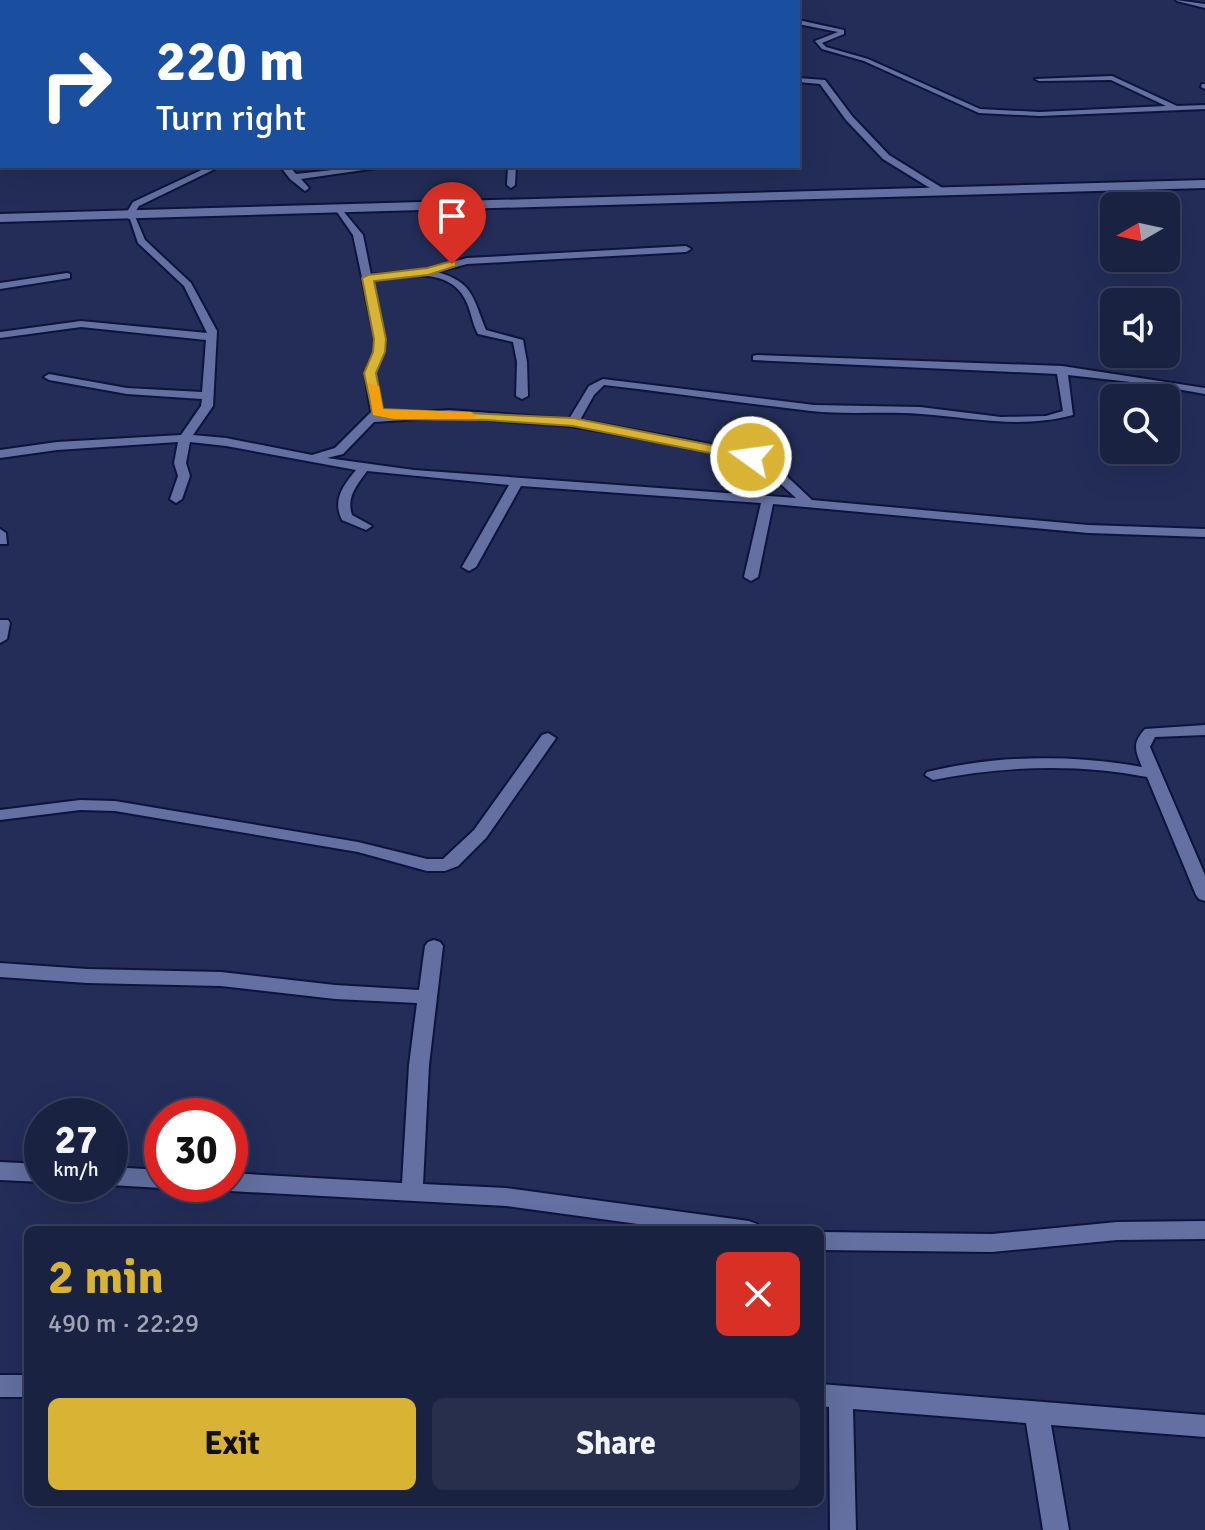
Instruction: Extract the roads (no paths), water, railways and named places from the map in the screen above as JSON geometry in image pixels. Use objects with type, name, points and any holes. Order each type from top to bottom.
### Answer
[{"type":"street","points":[[485,0],[493,0]]},
{"type":"street","points":[[1179,0],[1205,6]]},
{"type":"street","points":[[800,22],[844,33],[817,42],[824,48],[866,60],[979,111],[1027,115],[1205,107]]},
{"type":"street","points":[[1039,79],[1115,79],[1177,108]]},
{"type":"street","points":[[800,80],[823,83],[849,118],[886,157],[941,191]]},
{"type":"street","points":[[176,499],[184,476],[180,463],[185,438],[203,412],[208,396],[212,331],[188,285],[141,241],[130,217],[136,204],[213,168]]},
{"type":"street","points":[[286,168],[305,188]]},
{"type":"street","points":[[293,177],[373,168]]},
{"type":"street","points":[[511,185],[512,168]]},
{"type":"street","points":[[0,218],[130,217],[1205,184]]},
{"type":"street","points":[[339,209],[358,235],[380,339],[379,352],[370,373],[375,415],[339,457]]},
{"type":"street","points":[[368,278],[428,271],[467,261],[686,249]]},
{"type":"street","points":[[428,271],[454,283],[468,295],[482,332],[518,340],[522,362],[522,396]]},
{"type":"street","points":[[0,286],[67,276]]},
{"type":"street","points":[[0,335],[81,324],[212,337]]},
{"type":"street","points":[[757,358],[1062,369],[1205,391]]},
{"type":"street","points":[[573,422],[582,411],[591,389],[603,382],[814,408],[920,410],[1001,420],[1046,419],[1069,413],[1062,369]]},
{"type":"street","points":[[49,377],[127,391],[208,396]]},
{"type":"street","points":[[375,415],[486,416],[573,422],[743,454],[769,468],[808,503]]},
{"type":"street","points":[[0,454],[57,446],[185,438],[226,442],[311,458],[339,457],[364,467],[414,474],[808,503],[1088,529],[1205,533]]},
{"type":"street","points":[[364,467],[344,494],[342,503],[347,517],[366,526]]},
{"type":"street","points":[[469,567],[518,480]]},
{"type":"street","points":[[751,577],[768,500]]},
{"type":"street","points":[[0,639],[3,623]]},
{"type":"street","points":[[1205,730],[1151,732],[1143,740],[1151,768],[1205,895]]},
{"type":"street","points":[[0,815],[80,805],[115,806],[358,847],[427,865],[445,865],[480,834],[548,738]]},
{"type":"street","points":[[933,775],[1016,762],[1151,768]]},
{"type":"street","points":[[412,1191],[427,997],[434,946]]},
{"type":"street","points":[[0,970],[87,976],[221,979],[335,992],[427,997]]},
{"type":"street","points":[[0,1171],[24,1172]]},
{"type":"street","points":[[248,1183],[506,1197],[720,1226]]},
{"type":"street","points":[[824,1241],[992,1243],[1117,1231],[1205,1230]]},
{"type":"street","points":[[0,1386],[24,1386]]},
{"type":"street","points":[[843,1530],[831,1396],[1037,1415],[1205,1426]]},
{"type":"street","points":[[1037,1415],[1056,1530]]}]
